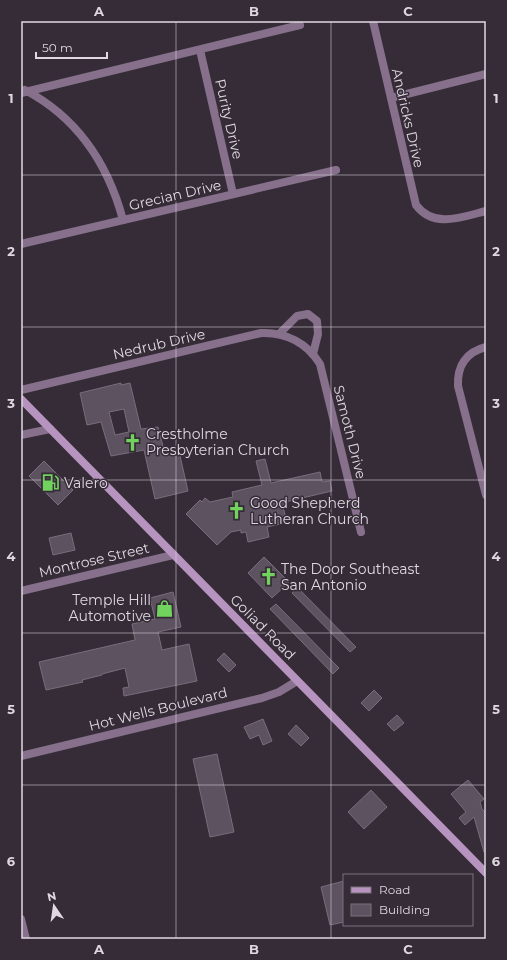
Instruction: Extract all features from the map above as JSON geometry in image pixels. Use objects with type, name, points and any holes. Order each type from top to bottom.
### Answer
[{"type":"main road","name":"Goliad Road","points":[[21,399],[486,872]]},
{"type":"street","name":"Andricks Drive","points":[[373,21],[416,205],[427,216],[449,220],[486,211]]},
{"type":"street","points":[[23,91],[200,50],[296,24]]},
{"type":"street","name":"Purity Drive","points":[[200,50],[233,194]]},
{"type":"street","points":[[391,98],[486,74]]},
{"type":"street","points":[[23,91],[59,112],[72,123],[90,145],[104,167],[123,220]]},
{"type":"street","name":"Grecian Drive","points":[[21,244],[336,170]]},
{"type":"street","points":[[279,334],[297,316],[308,314],[317,321],[318,334],[313,354]]},
{"type":"street","name":"Nedrub Drive","points":[[21,390],[261,333],[279,334],[289,337],[302,345]]},
{"type":"street","name":"Samoth Drive","points":[[302,345],[313,354],[320,364],[361,532]]},
{"type":"street","points":[[486,347],[473,351],[463,361],[458,376],[458,386],[486,495]]},
{"type":"street","points":[[21,435],[50,429]]},
{"type":"street","name":"Montrose Street","points":[[21,591],[173,554]]},
{"type":"street","name":"Hot Wells Boulevard","points":[[21,756],[262,698],[279,692],[297,680]]},
{"type":"street","points":[[21,919],[26,939]]},
{"type":"building","name":"Crestholme Presbyterian Church","points":[[121,383],[121,385],[130,383],[141,429],[158,427],[164,450],[178,447],[188,491],[155,499],[144,450],[111,456],[101,422],[87,425],[80,393]],"holes":[[[124,409],[129,432],[115,435],[109,412]]]},
{"type":"building","name":"Good Shepherd Lutheran Church","points":[[265,459],[271,483],[320,472],[322,482],[330,481],[332,491],[285,502],[286,507],[283,507],[286,518],[279,520],[280,524],[267,527],[269,537],[248,542],[246,532],[241,533],[241,530],[231,532],[217,545],[186,514],[200,500],[202,502],[205,498],[210,502],[233,497],[232,492],[262,485],[256,461]]},
{"type":"building","name":"Valero","points":[[44,461],[73,490],[58,505],[29,476]]},
{"type":"building","points":[[71,533],[75,550],[53,555],[49,538]]},
{"type":"building","name":"The Door Southeast San Antonio","points":[[264,557],[289,582],[272,598],[248,573]]},
{"type":"building","points":[[297,587],[356,647],[350,652],[292,593]]},
{"type":"building","points":[[173,592],[181,627],[158,632],[162,650],[189,644],[197,681],[124,696],[123,688],[129,687],[125,668],[82,680],[83,682],[46,690],[39,662],[135,640],[132,624],[155,619],[150,598]]},
{"type":"building","points":[[276,604],[339,668],[333,674],[270,609]]},
{"type":"building","points":[[224,653],[236,665],[229,672],[217,660]]},
{"type":"building","points":[[374,690],[382,698],[369,711],[361,703]]},
{"type":"building","points":[[397,715],[404,723],[394,731],[387,724]]},
{"type":"building","points":[[263,719],[272,741],[263,745],[259,735],[250,739],[244,727]]},
{"type":"building","points":[[296,725],[309,738],[301,746],[288,734]]},
{"type":"building","points":[[217,754],[234,832],[210,837],[193,759]]},
{"type":"building","points":[[468,780],[484,799],[480,802],[482,809],[486,813],[486,852],[484,852],[474,817],[465,825],[459,818],[466,812],[451,794]]},
{"type":"building","points":[[371,790],[387,807],[364,829],[348,812]]},
{"type":"building","points":[[343,881],[343,922],[330,925],[321,887]]},
{"type":"place","name":"Crestholme Presbyterian Church","points":[[133,442]]},
{"type":"place","name":"Valero","points":[[51,483]]},
{"type":"place","name":"Good Shepherd Lutheran Church","points":[[237,511]]},
{"type":"place","name":"The Door Southeast San Antonio","points":[[268,577]]},
{"type":"place","name":"Temple Hill Automotive","points":[[164,608]]}]
